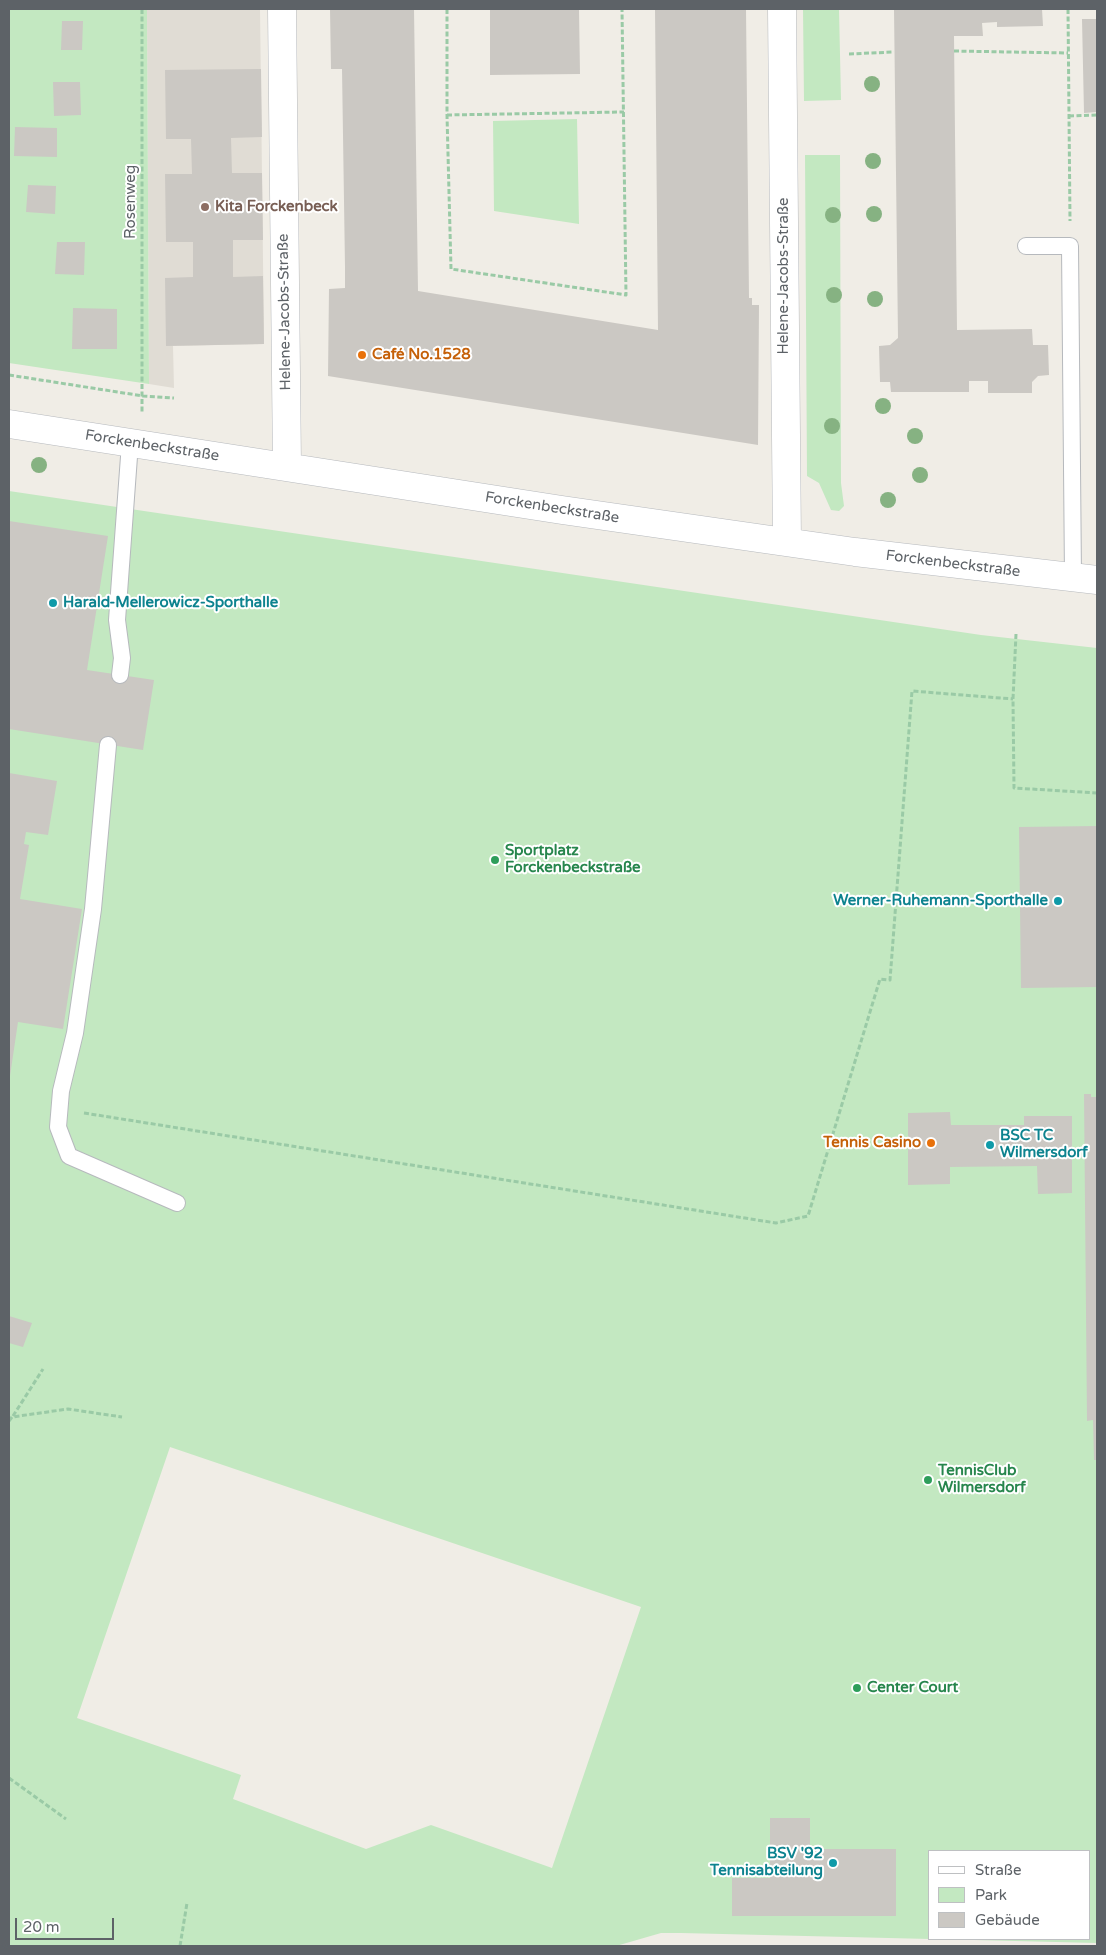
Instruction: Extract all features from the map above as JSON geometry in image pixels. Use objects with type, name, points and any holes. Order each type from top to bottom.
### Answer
[{"type":"street","name":"Helene-Jacobs-Straße","points":[[282,9],[287,466]]},
{"type":"street","name":"Helene-Jacobs-Straße","points":[[782,9],[787,542]]},
{"type":"street","name":"Forckenbeckstraße","points":[[9,424],[562,510],[855,552],[1085,579]]},
{"type":"lane","points":[[1026,246],[1070,246],[1085,579]]},
{"type":"lane","points":[[120,675],[122,658],[117,620],[130,443]]},
{"type":"lane","points":[[108,745],[93,909],[75,1033],[61,1091],[58,1127],[69,1156],[177,1203]]},
{"type":"path","name":"Rosenweg","points":[[142,9],[143,396]]},
{"type":"path","points":[[447,9],[446,115],[451,269],[626,295],[622,9]]},
{"type":"path","points":[[1068,9],[1070,246]]},
{"type":"path","points":[[954,51],[1068,53]]},
{"type":"path","points":[[850,54],[894,52]]},
{"type":"path","points":[[446,115],[624,112]]},
{"type":"path","points":[[1069,116],[1097,115]]},
{"type":"path","points":[[9,375],[143,396],[174,398]]},
{"type":"path","points":[[1016,634],[1013,699],[1014,788],[1097,793]]},
{"type":"path","points":[[59,1109],[776,1223],[808,1216],[880,979],[890,980],[912,691],[1013,699]]},
{"type":"path","points":[[9,1421],[43,1369]]},
{"type":"path","points":[[12,1417],[68,1409],[122,1417]]},
{"type":"path","points":[[9,1778],[66,1819]]},
{"type":"path","points":[[180,1946],[187,1903]]},
{"type":"shaded area","name":"Kita Forckenbeck","points":[[147,9],[260,9],[264,344],[173,346],[174,388],[149,384]]},
{"type":"green space","points":[[9,9],[147,9],[149,384],[9,363]]},
{"type":"green space","points":[[803,9],[839,9],[841,100],[804,101]]},
{"type":"green space","points":[[577,119],[579,224],[494,211],[493,121]]},
{"type":"green space","points":[[805,155],[840,155],[841,483],[844,506],[839,511],[831,510],[819,483],[807,476]]},
{"type":"green space","points":[[9,491],[981,635],[1097,648],[1097,1943],[974,1940],[1091,1940],[1091,1850],[928,1850],[928,1939],[661,1933],[616,1946],[9,1946]],"holes":[[[170,1447],[641,1607],[552,1868],[431,1825],[366,1849],[233,1799],[241,1775],[77,1718]]]},
{"type":"building","points":[[330,9],[414,9],[418,291],[658,330],[655,9],[746,9],[749,298],[752,298],[752,305],[759,305],[758,445],[328,376],[329,289],[345,288],[342,69],[331,69]]},
{"type":"building","points":[[490,9],[579,9],[580,74],[490,75]]},
{"type":"building","points":[[894,9],[1042,9],[1043,26],[997,27],[997,22],[982,23],[983,36],[954,36],[957,330],[1032,329],[1033,345],[1048,345],[1049,375],[1038,376],[1032,382],[1032,393],[988,393],[988,381],[969,381],[969,392],[891,392],[890,382],[880,382],[879,346],[890,345],[898,338]]},
{"type":"building","points":[[1082,19],[1097,19],[1097,112],[1084,113]]},
{"type":"building","points":[[62,21],[83,21],[82,50],[61,50]]},
{"type":"building","points":[[261,69],[262,137],[231,138],[232,173],[262,173],[263,240],[233,240],[233,277],[263,276],[264,344],[166,346],[165,278],[193,277],[193,242],[166,242],[165,174],[192,174],[191,139],[166,139],[165,70]]},
{"type":"building","points":[[53,82],[80,82],[81,115],[54,116]]},
{"type":"building","points":[[15,127],[57,128],[57,157],[14,156]]},
{"type":"building","points":[[28,185],[56,186],[55,214],[26,212]]},
{"type":"building","points":[[57,242],[85,242],[84,275],[55,274]]},
{"type":"building","points":[[73,308],[117,309],[117,349],[72,349]]},
{"type":"building","name":"Harald-Mellerowicz-Sporthalle","points":[[9,521],[108,536],[87,670],[154,680],[143,750],[9,729]]},
{"type":"building","points":[[9,773],[57,781],[48,835],[26,832],[24,844],[29,845],[20,899],[82,909],[63,1029],[18,1022],[10,1076]]},
{"type":"building","name":"Werner-Ruhemann-Sporthalle","points":[[1097,826],[1097,987],[1021,988],[1019,827]]},
{"type":"building","points":[[1084,1094],[1091,1094],[1091,1097],[1097,1097],[1097,1460],[1094,1460],[1093,1420],[1087,1421]]},
{"type":"building","name":"BSC TC Wilmersdorf","points":[[950,1112],[951,1125],[1024,1125],[1024,1116],[1072,1116],[1072,1193],[1038,1194],[1037,1166],[950,1167],[950,1184],[908,1185],[908,1113]]},
{"type":"building","points":[[9,1316],[32,1323],[23,1347],[9,1343]]},
{"type":"building","name":"BSV '92 Tennisabteilung","points":[[770,1818],[810,1818],[810,1849],[896,1849],[896,1916],[732,1916],[732,1878],[770,1878]]},
{"type":"place","name":"Kita Forckenbeck","points":[[205,207]]},
{"type":"place","name":"Café No.1528","points":[[362,355]]},
{"type":"place","name":"Harald-Mellerowicz-Sporthalle","points":[[53,603]]},
{"type":"place","name":"Sportplatz Forckenbeckstraße","points":[[495,860]]},
{"type":"place","name":"Werner-Ruhemann-Sporthalle","points":[[1058,901]]},
{"type":"place","name":"Tennis Casino","points":[[931,1143]]},
{"type":"place","name":"BSC TC Wilmersdorf","points":[[990,1145]]},
{"type":"place","name":"TennisClub Wilmersdorf","points":[[928,1480]]},
{"type":"place","name":"Center Court","points":[[857,1688]]},
{"type":"place","name":"BSV '92 Tennisabteilung","points":[[833,1863]]}]
